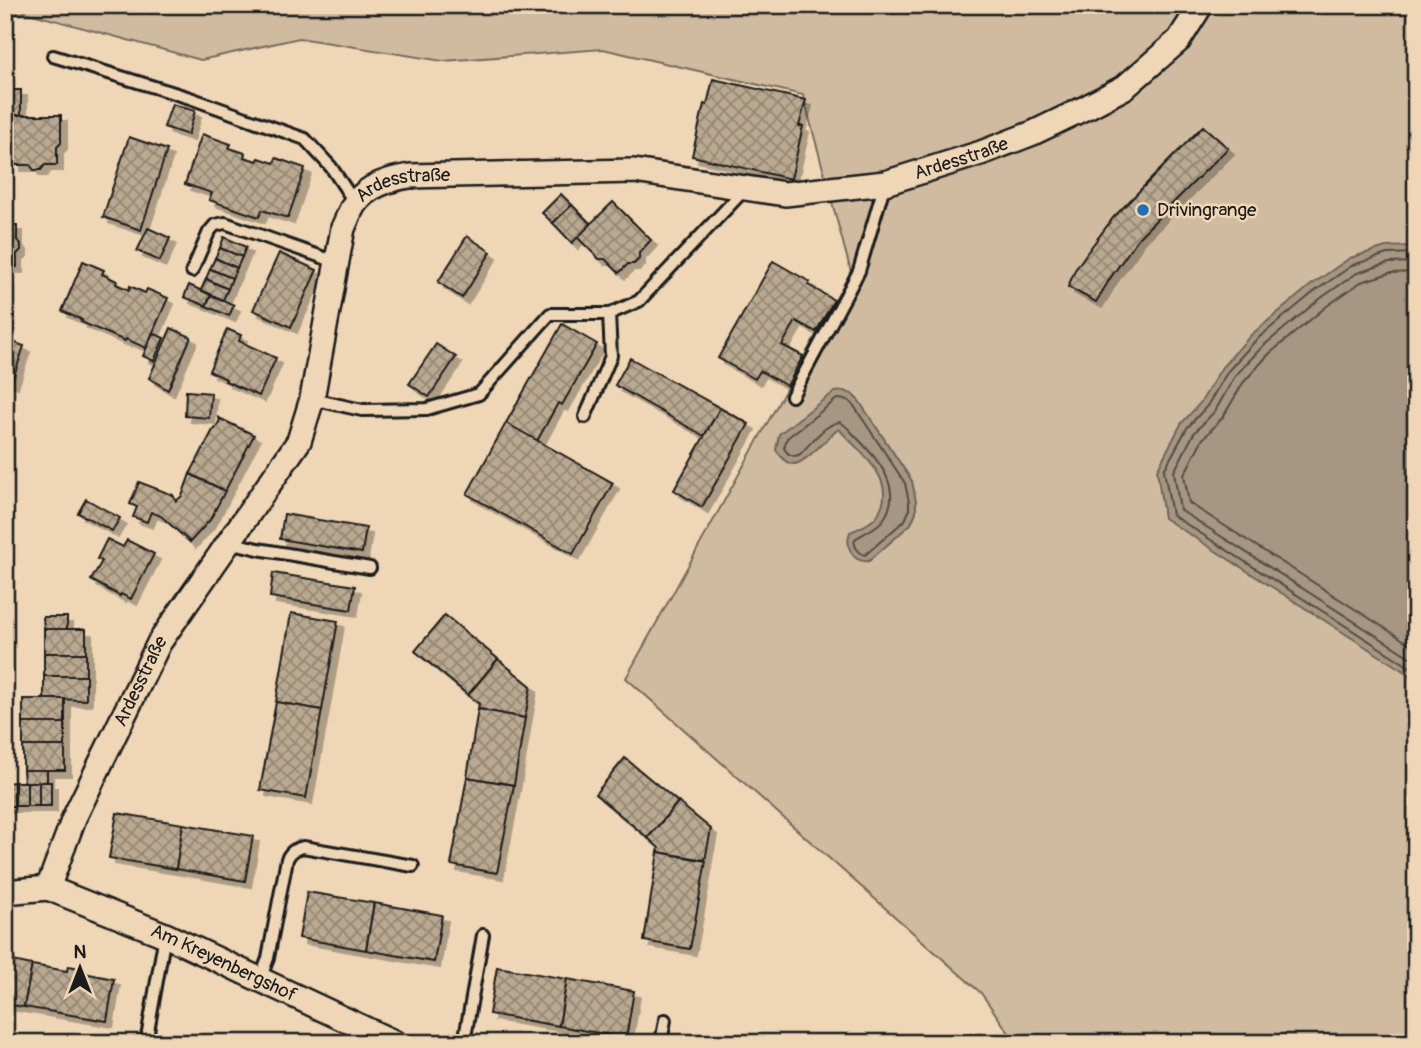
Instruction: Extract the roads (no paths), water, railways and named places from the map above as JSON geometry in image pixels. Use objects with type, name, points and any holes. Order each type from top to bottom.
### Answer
[{"type":"street","name":"Ardesstraße","points":[[48,888],[74,818],[159,643],[299,441],[312,399],[343,228],[355,202],[372,188],[390,179],[410,176],[634,171],[785,194],[885,183],[981,153],[1033,133],[1125,87],[1180,40],[1200,5]]},
{"type":"street","points":[[5,892],[48,888]]},
{"type":"street","name":"Am Kreyenbergshof","points":[[48,888],[165,934],[395,1043]]},
{"type":"lane","points":[[53,56],[190,98],[305,139],[331,167],[355,202]]},
{"type":"lane","points":[[792,396],[859,271],[885,183]]},
{"type":"lane","points":[[312,399],[362,410],[427,409],[479,394],[550,314],[609,314],[639,301],[746,188]]},
{"type":"lane","points":[[192,271],[209,232],[215,225],[225,223],[337,262]]},
{"type":"lane","points":[[585,417],[611,356],[609,314]]},
{"type":"lane","points":[[229,542],[370,568]]},
{"type":"lane","points":[[260,979],[268,958],[287,859],[295,849],[303,847],[413,866]]},
{"type":"lane","points":[[146,1043],[165,934]]},
{"type":"lane","points":[[464,1043],[483,935]]},
{"type":"lane","points":[[662,1043],[665,1020]]},
{"type":"water","points":[[1386,247],[1416,248],[1416,679],[1164,518],[1157,470],[1181,424],[1201,402],[1222,367],[1251,335],[1311,285],[1350,258]]},
{"type":"water","points":[[844,391],[859,401],[912,481],[916,501],[916,512],[911,524],[869,561],[854,556],[848,543],[850,532],[877,516],[884,498],[883,487],[873,465],[839,429],[799,463],[788,463],[776,450],[779,434],[835,392]]},
{"type":"place","name":"Drivingrange","points":[[1143,210]]}]
